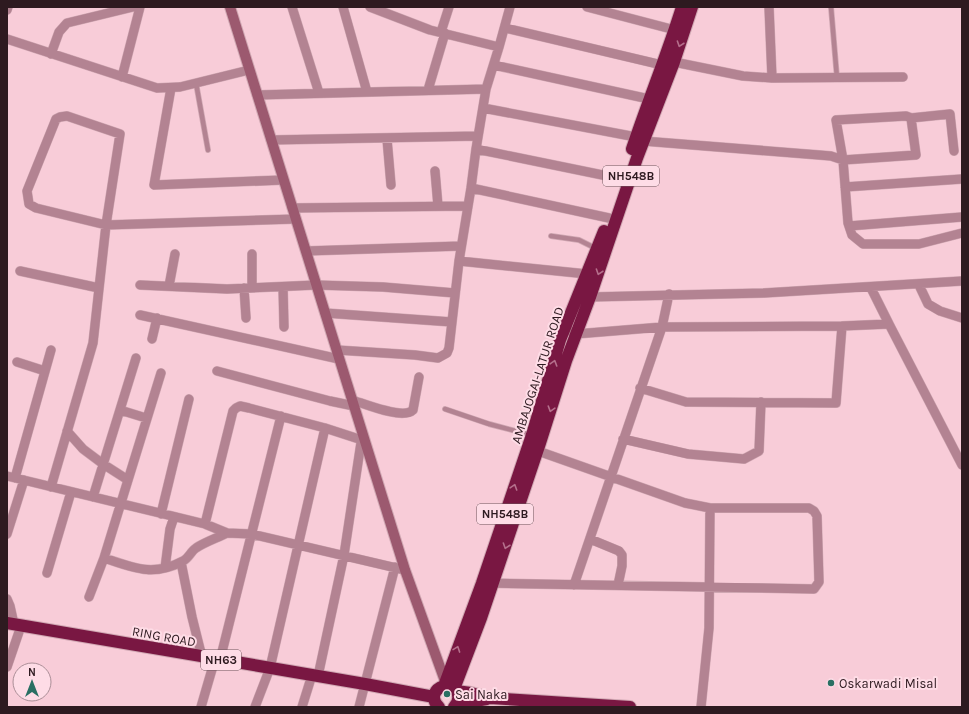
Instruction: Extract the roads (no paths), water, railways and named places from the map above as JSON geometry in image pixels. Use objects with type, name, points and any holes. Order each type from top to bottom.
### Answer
[{"type":"highway","name":"AMBAJOGAI-LATUR ROAD","points":[[450,687],[487,584],[560,340],[571,331],[587,274],[598,249],[622,179],[640,139],[649,99],[668,63],[675,30],[682,7]]},
{"type":"highway","name":"NH548B","points":[[487,584],[538,451],[566,361],[571,331],[590,298],[640,139],[668,63],[692,7]]},
{"type":"highway","name":"RING ROAD","points":[[14,624],[365,684],[436,704]]},
{"type":"highway","name":"AMBAJOGAI-LATUR ROAD","points":[[436,704],[436,692],[439,688],[450,687]]},
{"type":"highway","name":"AMBAJOGAI-LATUR ROAD","points":[[450,687],[458,698],[455,705]]},
{"type":"highway","points":[[450,687],[505,701],[630,707]]},
{"type":"highway","points":[[455,705],[490,698]]},
{"type":"main road","points":[[230,7],[353,403],[400,568],[450,687]]},
{"type":"street","points":[[51,54],[59,32],[67,23],[93,11],[133,7]]},
{"type":"street","points":[[122,77],[140,7]]},
{"type":"street","points":[[292,7],[319,93]]},
{"type":"street","points":[[343,7],[367,92]]},
{"type":"street","points":[[370,7],[416,25],[499,48]]},
{"type":"street","points":[[428,90],[449,7]]},
{"type":"street","points":[[140,315],[338,355],[415,355],[438,358],[447,353],[449,348],[461,246],[486,89],[510,7]]},
{"type":"street","points":[[587,7],[675,30]]},
{"type":"street","points":[[769,7],[772,78]]},
{"type":"street","points":[[505,28],[668,63],[743,76],[772,78],[903,77]]},
{"type":"street","points":[[7,39],[157,88],[180,87],[249,70]]},
{"type":"street","points":[[494,65],[649,99]]},
{"type":"street","points":[[172,88],[154,185],[283,180]]},
{"type":"street","points":[[257,95],[486,89]]},
{"type":"street","points":[[483,108],[640,139],[831,156],[843,160],[916,155],[911,118]]},
{"type":"street","points":[[954,151],[950,114],[911,118],[906,116],[836,120],[843,160],[849,226],[852,235],[863,244],[919,244],[962,233]]},
{"type":"street","points":[[51,487],[93,344],[106,225],[120,134],[67,116],[56,119],[27,191],[29,204],[36,208],[106,225],[296,219]]},
{"type":"street","points":[[271,140],[387,139],[478,136]]},
{"type":"street","points":[[387,139],[391,185]]},
{"type":"street","points":[[476,149],[622,179]]},
{"type":"street","points":[[435,171],[438,206]]},
{"type":"street","points":[[845,187],[962,179]]},
{"type":"street","points":[[471,188],[609,218]]},
{"type":"street","points":[[292,208],[467,206]]},
{"type":"street","points":[[849,226],[962,217]]},
{"type":"street","points":[[306,251],[461,246]]},
{"type":"street","points":[[169,286],[175,254]]},
{"type":"street","points":[[246,318],[252,254]]},
{"type":"street","points":[[459,261],[587,274]]},
{"type":"street","points":[[20,271],[99,288]]},
{"type":"street","points":[[590,298],[669,294],[764,293],[871,288],[962,281]]},
{"type":"street","points":[[919,284],[928,304],[940,311],[962,318]]},
{"type":"street","points":[[140,285],[227,289],[316,285],[383,287],[455,293]]},
{"type":"street","points":[[283,286],[284,326]]},
{"type":"street","points":[[871,288],[888,324],[962,465]]},
{"type":"street","points":[[574,585],[662,327],[669,294]]},
{"type":"street","points":[[325,313],[452,322]]},
{"type":"street","points":[[152,339],[157,318]]},
{"type":"street","points":[[571,331],[662,327],[842,326],[888,324]]},
{"type":"street","points":[[640,388],[686,402],[836,402],[842,326]]},
{"type":"street","points":[[7,534],[15,478],[51,350]]},
{"type":"street","points":[[93,497],[136,358]]},
{"type":"street","points":[[17,362],[45,371]]},
{"type":"street","points":[[217,371],[330,401],[353,403],[404,414],[410,413],[413,410],[419,377]]},
{"type":"street","points":[[89,597],[104,558],[161,372]]},
{"type":"street","points":[[161,514],[189,399]]},
{"type":"street","points":[[623,439],[688,454],[744,459],[759,451],[761,402]]},
{"type":"street","points":[[204,524],[233,411],[236,408],[240,406],[362,437],[344,555],[315,676],[302,707]]},
{"type":"street","points":[[120,410],[146,418]]},
{"type":"street","points":[[202,707],[218,660],[281,416]]},
{"type":"street","points":[[255,707],[270,668],[325,428]]},
{"type":"street","points":[[67,431],[83,449],[128,480]]},
{"type":"street","points":[[487,584],[710,586],[814,589],[819,582],[817,516],[814,511],[809,508],[710,508],[685,503],[538,451]]},
{"type":"street","points":[[15,478],[204,524],[227,533],[251,534],[400,568],[359,707]]},
{"type":"street","points":[[47,573],[71,492]]},
{"type":"street","points":[[701,707],[710,586],[710,508]]},
{"type":"street","points":[[165,568],[170,529],[174,517]]},
{"type":"street","points":[[104,558],[135,568],[155,570],[165,568],[185,560],[196,548],[227,533]]},
{"type":"street","points":[[590,538],[619,551],[622,555],[622,566],[618,585]]},
{"type":"street","points":[[181,562],[202,657]]},
{"type":"street","points":[[7,599],[14,624],[7,667]]},
{"type":"lane","points":[[830,7],[837,78]]},
{"type":"lane","points":[[196,83],[208,150]]},
{"type":"lane","points":[[551,236],[579,240],[598,249]]},
{"type":"lane","points":[[445,409],[489,424],[532,435]]},
{"type":"place","name":"Oskarwadi Misal","points":[[831,683]]},
{"type":"place","name":"Sai Naka","points":[[447,694]]}]
